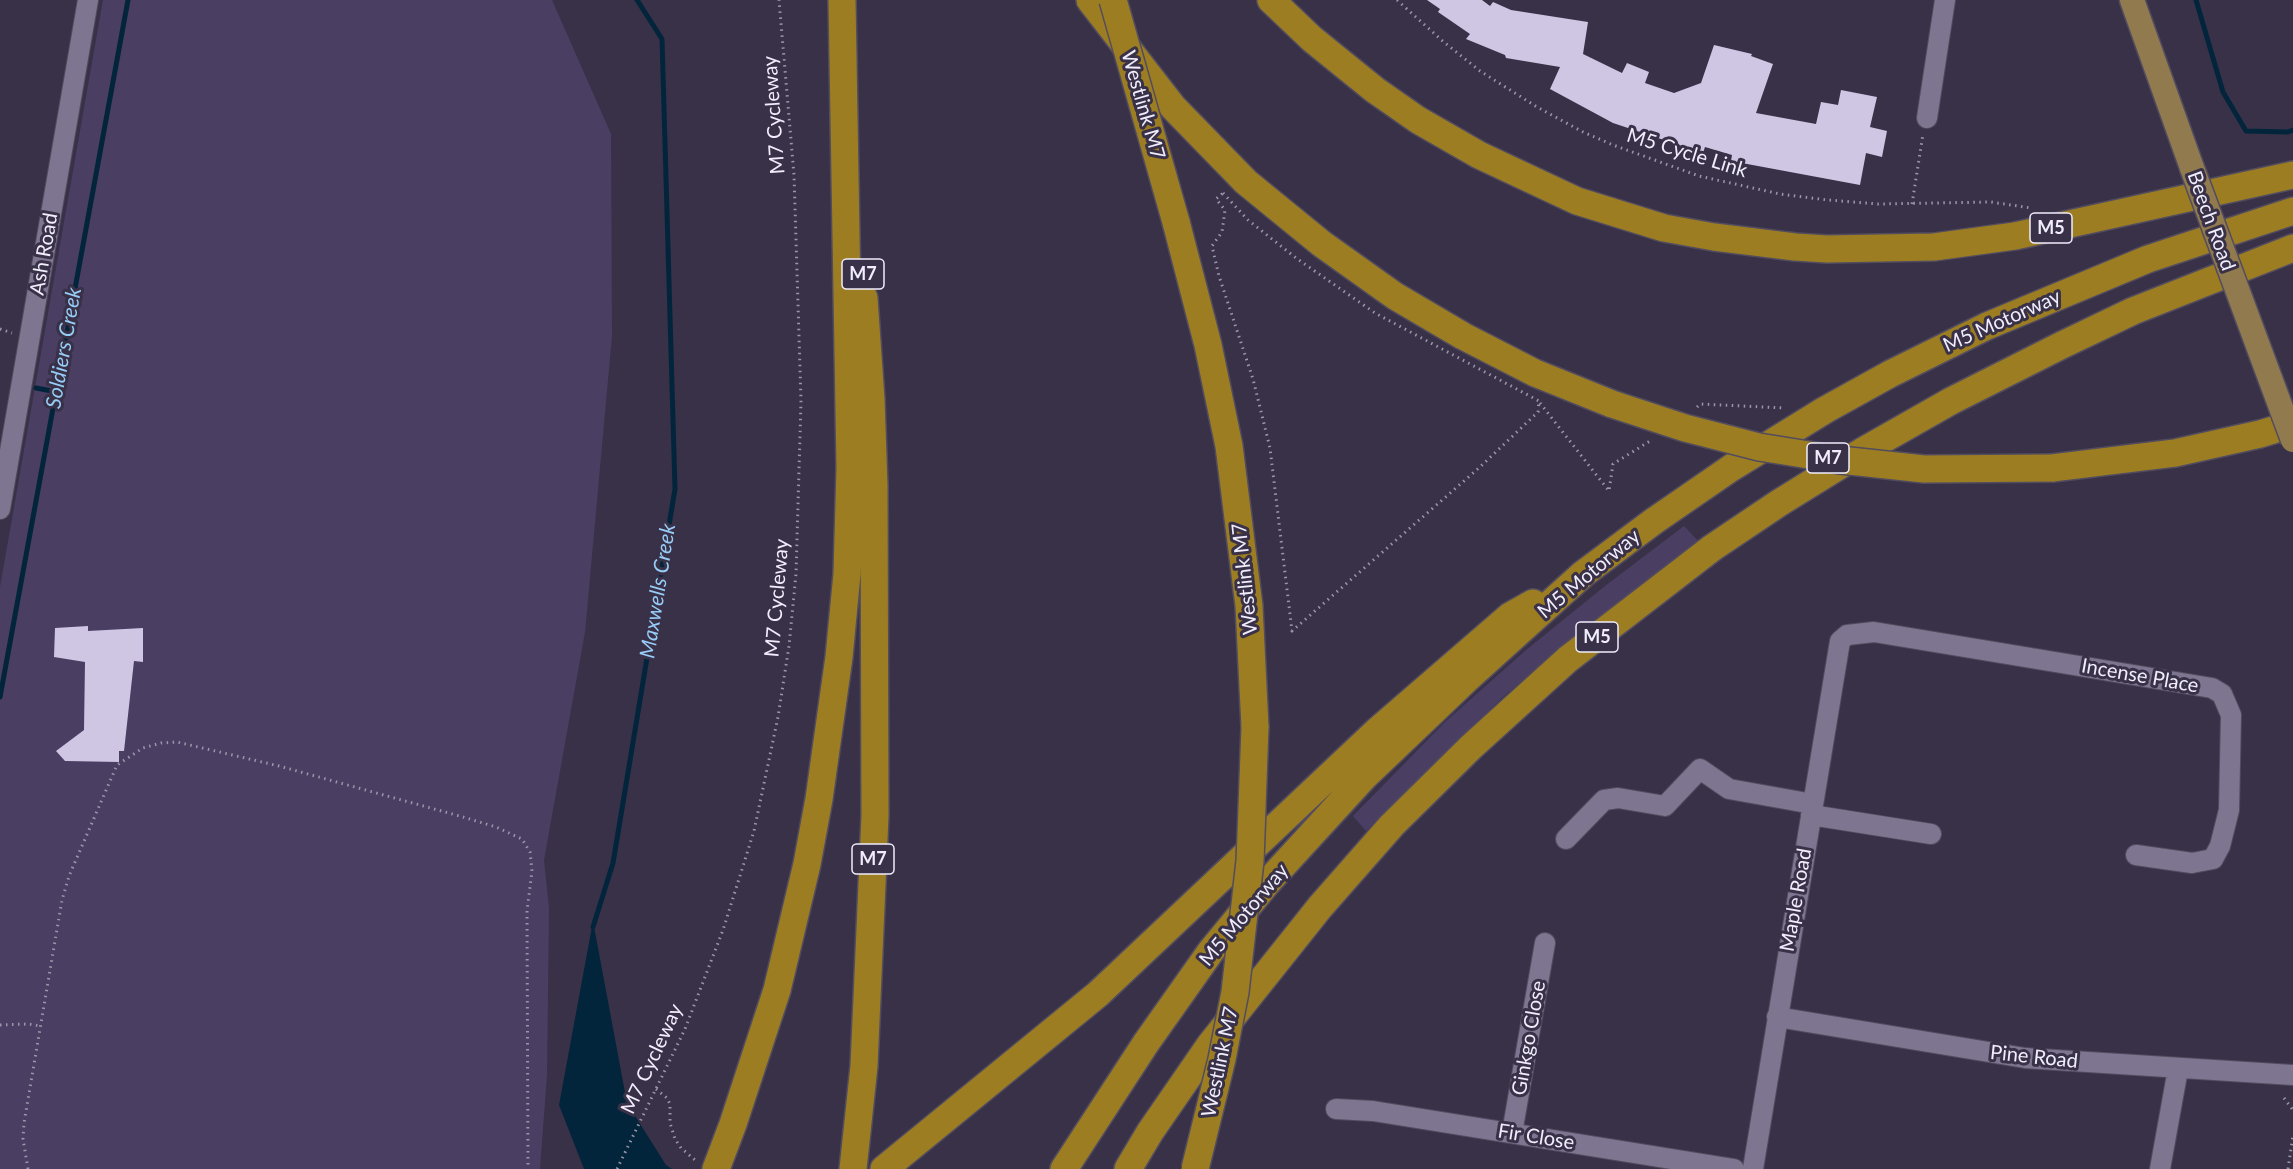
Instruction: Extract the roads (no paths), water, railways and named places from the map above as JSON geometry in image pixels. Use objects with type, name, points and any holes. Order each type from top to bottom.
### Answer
[{"type":"highway","points":[[707,1166],[734,1124],[777,990],[807,864],[819,799],[839,657],[847,574],[850,468],[843,0]]},
{"type":"highway","name":"M7","points":[[843,0],[871,399],[875,605],[875,816],[871,929],[864,1066],[853,1169]]},
{"type":"highway","name":"M7","points":[[1090,0],[1173,107],[1246,182],[1322,244],[1395,296],[1463,336],[1535,373],[1612,404],[1685,428],[1759,447],[1840,460],[1924,469],[2052,468],[2175,453],[2260,434],[2293,424]]},
{"type":"highway","name":"Westlink M7","points":[[1113,0],[1176,222],[1208,345],[1229,446],[1249,606],[1255,727],[1250,861],[1234,992],[1222,1059],[1196,1169]]},
{"type":"highway","name":"M5","points":[[1271,0],[1312,39],[1375,90],[1418,120],[1479,155],[1577,201],[1664,228],[1714,237],[1827,249],[1934,247],[2015,236],[2293,175]]},
{"type":"highway","name":"M5 Motorway","points":[[1064,1169],[1146,1043],[1211,951],[1268,883],[1364,777],[1469,677],[1583,574],[1731,468],[1825,410],[1890,374],[1987,326],[2148,258],[2293,211]]},
{"type":"highway","name":"M5","points":[[1128,1169],[1150,1132],[1210,1045],[1320,907],[1400,817],[1471,747],[1568,659],[1712,548],[1873,445],[1951,401],[2082,335],[2210,279],[2293,248]]},
{"type":"highway","points":[[884,1169],[1098,994],[1377,731],[1461,657],[1510,616],[1583,574]]},
{"type":"main road","name":"Beech Road","points":[[2132,0],[2293,440]]},
{"type":"street","name":"Ash Road","points":[[0,509],[88,0]]},
{"type":"street","points":[[1927,118],[1944,0]]},
{"type":"street","name":"Incense Place","points":[[1847,635],[1874,632],[2212,688],[2222,694],[2231,714],[2229,810],[2220,846],[2213,859],[2203,862],[2192,863],[2136,855]]},
{"type":"street","name":"Maple Road","points":[[1753,1169],[1840,641],[1847,635]]},
{"type":"street","points":[[1566,839],[1604,800],[1618,798],[1665,806],[1700,769],[1729,789],[1930,834]]},
{"type":"street","name":"Ginkgo Close","points":[[1512,1133],[1545,942]]},
{"type":"street","name":"Pine Road","points":[[1777,1017],[2025,1058],[2293,1075]]},
{"type":"street","points":[[2160,1169],[2178,1069]]},
{"type":"street","name":"Fir Close","points":[[1336,1109],[1373,1111],[1734,1169]]},
{"type":"water","points":[[593,921],[627,1103],[666,1165],[672,1169],[584,1169],[559,1105]]},
{"type":"waterway","name":"Soldiers Creek","points":[[0,697],[128,0]]},
{"type":"waterway","name":"Maxwells Creek","points":[[593,927],[613,863],[675,489],[662,39],[637,0]]},
{"type":"waterway","points":[[2196,0],[2223,92],[2246,131],[2288,132],[2293,130]]},
{"type":"waterway","points":[[36,388],[57,392]]}]
